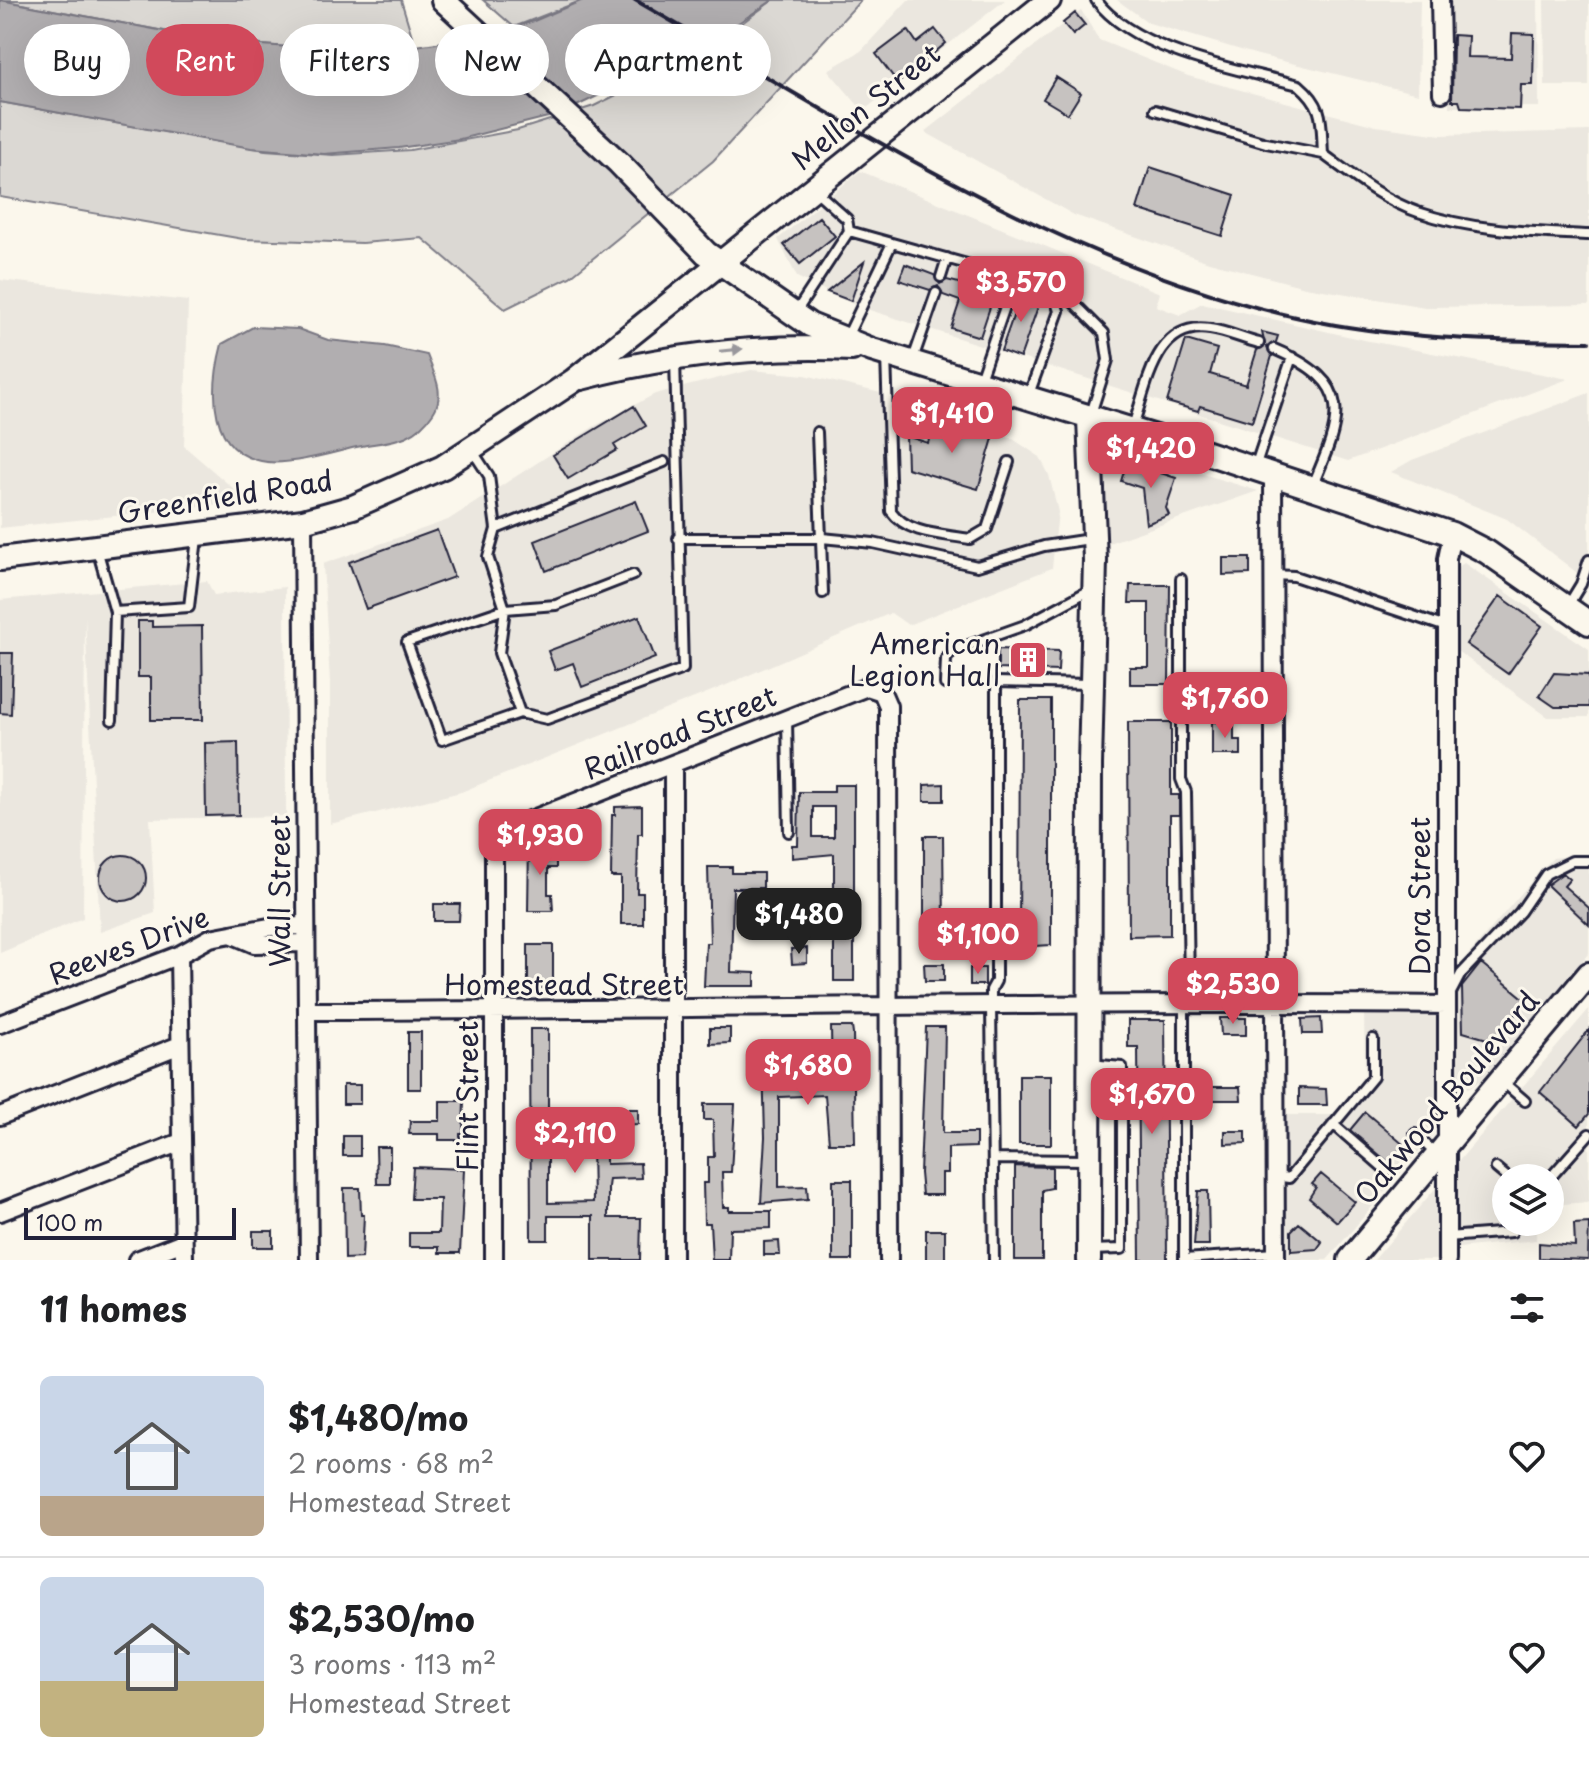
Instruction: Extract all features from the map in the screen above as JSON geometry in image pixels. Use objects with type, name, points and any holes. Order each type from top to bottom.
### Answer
[{"type":"main road","points":[[443,0],[601,146],[697,246],[793,315],[846,340],[912,363],[1312,487],[1452,534],[1487,552],[1589,623]]},
{"type":"main road","name":"Mellon Street","points":[[720,262],[1049,0]]},
{"type":"main road","name":"Greenfield Road","points":[[0,559],[303,521],[399,489],[472,450],[573,381],[720,262]]},
{"type":"main road","points":[[573,381],[675,358],[777,347],[879,352]]},
{"type":"main road","points":[[1089,419],[1094,538],[1089,1255]]},
{"type":"main road","name":"Oakwood Boulevard","points":[[1350,1260],[1502,1082],[1589,974]]},
{"type":"street","points":[[1440,0],[1442,93]]},
{"type":"street","points":[[1264,472],[1273,575],[1276,1256]]},
{"type":"street","name":"Wall Street","points":[[303,521],[309,1260]]},
{"type":"street","name":"Dora Street","points":[[1447,1260],[1443,1151],[1447,559],[1452,534]]},
{"type":"street","name":"Railroad Street","points":[[498,837],[510,828],[867,687],[882,692],[888,714],[888,1007]]},
{"type":"street","points":[[673,765],[673,1260]]},
{"type":"street","name":"Flint Street","points":[[494,1260],[494,851],[498,837]]},
{"type":"street","name":"Reeves Drive","points":[[0,1024],[179,955],[210,938],[269,927],[306,934]]},
{"type":"street","points":[[179,955],[184,1260]]},
{"type":"street","name":"Homestead Street","points":[[307,1011],[673,1011],[1089,1003],[1446,1005]]},
{"type":"street","points":[[888,1007],[889,1260]]},
{"type":"street","points":[[0,1116],[180,1045]]},
{"type":"street","points":[[0,1212],[181,1142]]},
{"type":"street","points":[[137,1260],[183,1242]]},
{"type":"lane","points":[[1096,0],[1119,24],[1154,42],[1299,85],[1314,98],[1321,111],[1323,154]]},
{"type":"lane","points":[[1155,110],[1266,143],[1323,154],[1371,188],[1415,211],[1501,231],[1589,235]]},
{"type":"lane","points":[[793,315],[849,231],[847,219],[813,188]]},
{"type":"lane","points":[[849,231],[1067,296],[1104,333],[1108,345],[1100,391],[1089,419]]},
{"type":"lane","points":[[846,340],[892,243]]},
{"type":"lane","points":[[941,277],[947,258]]},
{"type":"lane","points":[[978,384],[1015,278]]},
{"type":"lane","points":[[912,363],[936,293]]},
{"type":"lane","points":[[1027,400],[1059,311],[1053,293]]},
{"type":"lane","points":[[1131,431],[1157,359],[1168,339],[1179,330],[1209,328],[1259,343]]},
{"type":"lane","points":[[1274,349],[1303,361],[1336,399],[1338,420],[1312,487]]},
{"type":"lane","points":[[879,352],[891,511],[897,519],[907,527],[970,539],[987,529],[1009,462]]},
{"type":"lane","points":[[1264,472],[1292,357]]},
{"type":"lane","points":[[633,575],[556,605],[505,609],[407,642],[442,740],[520,713],[547,719],[683,669],[675,358]]},
{"type":"lane","points":[[817,432],[823,593]]},
{"type":"lane","points":[[472,450],[489,476],[496,529],[488,557],[505,609],[499,653],[520,713]]},
{"type":"lane","points":[[496,529],[664,462]]},
{"type":"lane","points":[[115,612],[189,607],[198,535]]},
{"type":"lane","points":[[678,538],[822,538],[873,543],[977,566],[1044,546],[1094,538]]},
{"type":"lane","points":[[97,548],[115,612],[112,720]]},
{"type":"lane","points":[[1566,607],[1581,584],[1589,560]]},
{"type":"lane","points":[[1273,575],[1294,576],[1447,627]]},
{"type":"lane","points":[[1181,579],[1181,779],[1186,792],[1189,987],[1184,1004],[1184,1260],[1276,1256]]},
{"type":"lane","points":[[945,684],[946,659],[952,651],[1025,625],[1094,588]]},
{"type":"lane","points":[[994,1260],[991,990],[996,981],[996,682],[1092,684]]},
{"type":"lane","points":[[787,718],[789,832]]},
{"type":"lane","points":[[1446,1005],[1461,974],[1520,912],[1546,874],[1572,861],[1589,861]]},
{"type":"lane","points":[[1275,1176],[1289,1178],[1373,1077],[1373,1039]]},
{"type":"lane","points":[[1089,1064],[1122,1067],[1122,1249],[1089,1255]]},
{"type":"lane","points":[[1502,1082],[1525,1101]]},
{"type":"lane","points":[[1333,1124],[1387,1171]]},
{"type":"lane","points":[[1415,1134],[1443,1151]]},
{"type":"lane","points":[[1562,1164],[1589,1134]]},
{"type":"lane","points":[[993,1159],[1089,1160]]},
{"type":"lane","points":[[1447,1237],[1492,1234]]},
{"type":"shaded area","points":[[0,0],[401,0],[408,24],[280,24],[280,46],[264,45],[264,24],[146,24],[146,28]]},
{"type":"shaded area","points":[[0,0],[127,24],[24,24],[24,96],[130,96],[130,25],[146,28],[146,96],[264,96],[264,45],[280,46],[280,96],[419,96],[419,45],[435,43],[435,96],[549,96],[549,24],[524,24],[583,0],[773,0],[737,24],[565,24],[565,96],[598,96],[560,114],[460,139],[399,148],[324,154],[251,148],[0,102]]},
{"type":"shaded area","points":[[483,0],[583,0],[522,24],[511,24]]},
{"type":"shaded area","points":[[773,0],[861,0],[713,161],[570,277],[505,309],[422,238],[362,243],[243,239],[0,197],[0,102],[265,150],[333,155],[410,150],[518,130],[594,106],[615,96],[771,96],[771,24],[741,24]]},
{"type":"shaded area","points":[[908,0],[1005,0],[863,111],[828,70],[861,51]]},
{"type":"shaded area","points":[[1117,0],[1420,0],[1418,94],[1258,55],[1149,23]]},
{"type":"shaded area","points":[[1448,0],[1538,0],[1539,107],[1449,107]]},
{"type":"shaded area","points":[[1544,0],[1589,0],[1589,86],[1545,86]]},
{"type":"shaded area","points":[[1081,10],[1099,40],[1188,76],[1376,126],[1441,135],[1589,131],[1589,305],[1425,307],[1305,287],[1209,262],[1074,215],[925,132]]},
{"type":"shaded area","points":[[860,171],[1160,293],[1156,306],[1180,315],[1202,303],[1364,340],[1568,379],[1348,461],[857,306],[797,277],[778,239]]},
{"type":"shaded area","points":[[0,280],[188,301],[184,446],[249,502],[0,528]]},
{"type":"shaded area","points":[[253,327],[298,329],[328,340],[385,346],[427,355],[438,384],[437,406],[416,431],[397,440],[286,462],[267,462],[247,457],[233,447],[223,433],[215,399],[222,344]]},
{"type":"shaded area","points":[[751,370],[805,375],[955,412],[976,426],[1013,439],[1040,457],[1049,475],[1058,512],[1052,568],[908,625],[891,613],[724,686],[461,792],[330,824],[330,682],[323,564],[448,520],[593,427],[655,394]]},
{"type":"shaded area","points":[[1589,393],[1589,582],[1507,519],[1391,472],[1412,460]]},
{"type":"shaded area","points":[[1106,449],[1122,449],[1258,491],[1103,545]]},
{"type":"shaded area","points":[[1464,563],[1589,649],[1589,717],[1548,717],[1457,651],[1456,568]]},
{"type":"shaded area","points":[[207,581],[214,595],[285,587],[286,816],[150,819],[155,913],[100,932],[85,616],[83,918],[0,953],[0,600]]},
{"type":"shaded area","points":[[1589,857],[1589,953],[1479,1082],[1468,1088],[1456,1083],[1453,973],[1553,858]]},
{"type":"shaded area","points":[[1589,1009],[1589,1202],[1564,1204],[1564,1164],[1492,1164],[1492,1236],[1536,1236],[1536,1240],[1439,1250],[1439,1260],[1374,1260]]},
{"type":"shaded area","points":[[1364,1010],[1437,1011],[1439,1128],[1327,1260],[1251,1260],[1284,1254],[1284,1115],[1335,1115],[1365,1079]]},
{"type":"building","points":[[1075,13],[1085,25],[1073,35],[1063,23]]},
{"type":"building","points":[[935,29],[946,43],[898,83],[876,54],[908,30],[917,43]]},
{"type":"building","points":[[1512,33],[1534,34],[1533,85],[1521,85],[1520,109],[1461,107],[1459,101],[1452,101],[1453,35],[1468,36],[1467,57],[1511,58]]},
{"type":"building","points":[[1056,77],[1081,93],[1068,114],[1043,99]]},
{"type":"building","points":[[1150,167],[1235,195],[1222,236],[1137,209]]},
{"type":"building","points":[[819,217],[835,236],[800,264],[784,245]]},
{"type":"building","points":[[864,262],[851,301],[827,292]]},
{"type":"building","points":[[905,264],[934,275],[940,284],[947,280],[995,292],[980,337],[951,328],[960,301],[943,295],[938,286],[930,290],[899,280]]},
{"type":"building","points":[[1022,291],[1041,298],[1020,358],[1001,351]]},
{"type":"building","points":[[1262,332],[1278,336],[1276,342],[1267,347],[1272,356],[1252,422],[1200,406],[1198,411],[1167,402],[1186,340],[1217,349],[1210,374],[1246,385],[1257,350],[1265,346]]},
{"type":"building","points":[[634,406],[646,426],[614,445],[617,450],[568,479],[553,455]]},
{"type":"building","points":[[946,421],[994,435],[978,489],[907,468],[906,436],[928,443],[931,433],[941,436]]},
{"type":"building","points":[[1127,462],[1176,478],[1166,508],[1169,515],[1146,524],[1142,488],[1121,481]]},
{"type":"building","points":[[636,501],[648,531],[546,571],[535,541]]},
{"type":"building","points":[[437,530],[454,577],[366,609],[349,562]]},
{"type":"building","points":[[1223,558],[1250,558],[1250,574],[1223,575]]},
{"type":"building","points":[[1130,585],[1170,585],[1169,684],[1130,684],[1130,667],[1149,667],[1149,603],[1129,603]]},
{"type":"building","points":[[1500,596],[1542,626],[1508,674],[1466,644]]},
{"type":"building","points":[[639,616],[655,658],[582,687],[573,663],[555,670],[548,651]]},
{"type":"building","points":[[138,621],[152,621],[152,627],[202,626],[203,720],[151,720],[151,677],[138,677]]},
{"type":"building","name":"American Legion Hall","points":[[998,649],[1059,651],[1058,671],[998,669]]},
{"type":"building","points":[[0,653],[13,653],[11,714],[0,713]]},
{"type":"building","points":[[1554,673],[1589,675],[1589,707],[1555,707],[1539,696]]},
{"type":"building","points":[[1020,700],[1051,700],[1051,945],[1019,947]]},
{"type":"building","points":[[1128,722],[1171,722],[1171,795],[1179,795],[1179,815],[1170,815],[1170,935],[1129,936]]},
{"type":"building","points":[[1212,722],[1234,722],[1234,740],[1241,740],[1241,755],[1212,755]]},
{"type":"building","points":[[238,742],[239,815],[206,816],[205,743]]},
{"type":"building","points":[[944,784],[944,801],[924,801],[924,785]]},
{"type":"building","points":[[834,785],[854,785],[854,981],[834,981],[834,930],[825,930],[825,914],[834,914],[834,854],[792,858],[792,845],[798,845],[799,792],[834,792]],"holes":[[[813,807],[834,807],[834,837],[813,837]]]},
{"type":"building","points":[[642,806],[637,893],[643,893],[643,924],[621,924],[621,877],[611,877],[612,815],[615,815],[615,807]]},
{"type":"building","points":[[924,836],[943,836],[944,929],[924,930]]},
{"type":"building","points":[[546,841],[547,851],[556,850],[556,868],[548,868],[548,894],[552,894],[553,911],[528,911],[529,842]]},
{"type":"building","points":[[123,855],[132,856],[139,862],[145,869],[145,887],[139,894],[132,900],[123,901],[114,900],[107,894],[101,887],[100,878],[101,869],[107,862],[114,856]]},
{"type":"building","points":[[708,867],[732,867],[732,873],[763,873],[763,888],[733,888],[731,972],[755,973],[755,986],[704,986],[706,943],[710,943]]},
{"type":"building","points":[[1563,873],[1570,879],[1564,886],[1589,908],[1589,925],[1547,885]]},
{"type":"building","points":[[434,904],[460,904],[459,921],[434,921]]},
{"type":"building","points":[[528,945],[553,945],[553,988],[528,988]]},
{"type":"building","points":[[807,948],[807,963],[792,964],[791,949]]},
{"type":"building","points":[[1481,963],[1527,1001],[1494,1041],[1463,1032],[1462,987]]},
{"type":"building","points":[[924,964],[944,964],[944,981],[925,981]]},
{"type":"building","points":[[970,968],[985,968],[985,985],[970,985]]},
{"type":"building","points":[[1220,1018],[1246,1018],[1246,1035],[1221,1035]]},
{"type":"building","points":[[1321,1018],[1322,1034],[1303,1034],[1302,1019]]},
{"type":"building","points":[[1128,1020],[1165,1020],[1167,1260],[1140,1260],[1138,1047],[1128,1047]]},
{"type":"building","points":[[831,1027],[852,1027],[855,1143],[829,1143],[825,1095],[779,1097],[779,1187],[807,1186],[808,1199],[761,1203],[765,1137],[763,1061],[793,1061],[792,1055],[808,1054],[809,1082],[832,1081]]},
{"type":"building","points":[[926,1027],[945,1027],[943,1133],[976,1133],[976,1147],[948,1148],[948,1173],[942,1173],[942,1195],[922,1195],[920,1173]]},
{"type":"building","points":[[710,1028],[730,1028],[730,1043],[710,1044]]},
{"type":"building","points":[[530,1029],[548,1029],[548,1203],[593,1202],[592,1145],[606,1145],[606,1164],[640,1163],[641,1178],[609,1179],[608,1218],[641,1218],[640,1260],[593,1260],[593,1216],[548,1216],[548,1240],[531,1240]]},
{"type":"building","points":[[1589,1030],[1589,1114],[1579,1126],[1540,1092]]},
{"type":"building","points":[[408,1032],[421,1032],[421,1089],[408,1089]]},
{"type":"building","points":[[1019,1075],[1051,1075],[1051,1144],[1019,1144]]},
{"type":"building","points":[[343,1085],[360,1085],[360,1104],[343,1104]]},
{"type":"building","points":[[1211,1087],[1240,1087],[1241,1100],[1211,1100]]},
{"type":"building","points":[[1299,1088],[1326,1089],[1327,1105],[1299,1105]]},
{"type":"building","points":[[440,1101],[464,1101],[460,1140],[439,1140],[439,1134],[409,1134],[410,1121],[440,1121]]},
{"type":"building","points":[[704,1104],[735,1104],[731,1172],[722,1172],[723,1207],[729,1207],[729,1211],[771,1211],[771,1228],[730,1229],[729,1260],[712,1260],[710,1223],[704,1223],[703,1183],[708,1183],[708,1157],[714,1157],[713,1120],[704,1120]]},
{"type":"building","points":[[618,1109],[638,1109],[638,1124],[618,1125]]},
{"type":"building","points":[[1365,1112],[1404,1145],[1389,1163],[1350,1130]]},
{"type":"building","points":[[1225,1131],[1246,1131],[1246,1143],[1225,1144]]},
{"type":"building","points":[[343,1136],[360,1136],[360,1156],[343,1156]]},
{"type":"building","points":[[376,1147],[390,1147],[390,1184],[377,1184]]},
{"type":"building","points":[[1015,1166],[1052,1167],[1052,1188],[1042,1190],[1042,1260],[1015,1260]]},
{"type":"building","points":[[413,1167],[464,1169],[460,1253],[439,1253],[439,1247],[409,1247],[409,1233],[439,1233],[440,1199],[411,1199]]},
{"type":"building","points":[[1321,1174],[1355,1202],[1337,1222],[1309,1198],[1316,1187],[1312,1184]]},
{"type":"building","points":[[833,1180],[852,1180],[852,1260],[833,1260]]},
{"type":"building","points":[[344,1188],[360,1188],[361,1215],[364,1215],[362,1258],[345,1259]]},
{"type":"building","points":[[1198,1191],[1208,1191],[1209,1245],[1194,1245]]},
{"type":"building","points":[[1299,1223],[1322,1242],[1317,1249],[1291,1251],[1291,1231]]},
{"type":"building","points":[[1589,1223],[1588,1260],[1539,1258],[1539,1243],[1575,1246],[1574,1224]]},
{"type":"building","points":[[926,1230],[945,1230],[945,1260],[926,1260]]},
{"type":"building","points":[[253,1231],[273,1231],[273,1247],[253,1247]]},
{"type":"building","points":[[779,1241],[780,1255],[764,1255],[764,1242]]},
{"type":"railway","points":[[635,0],[875,140],[1040,226],[1125,263],[1212,294],[1336,325],[1407,335],[1480,340],[1589,342]]},
{"type":"place","name":"American Legion Hall","points":[[1028,660]]}]
